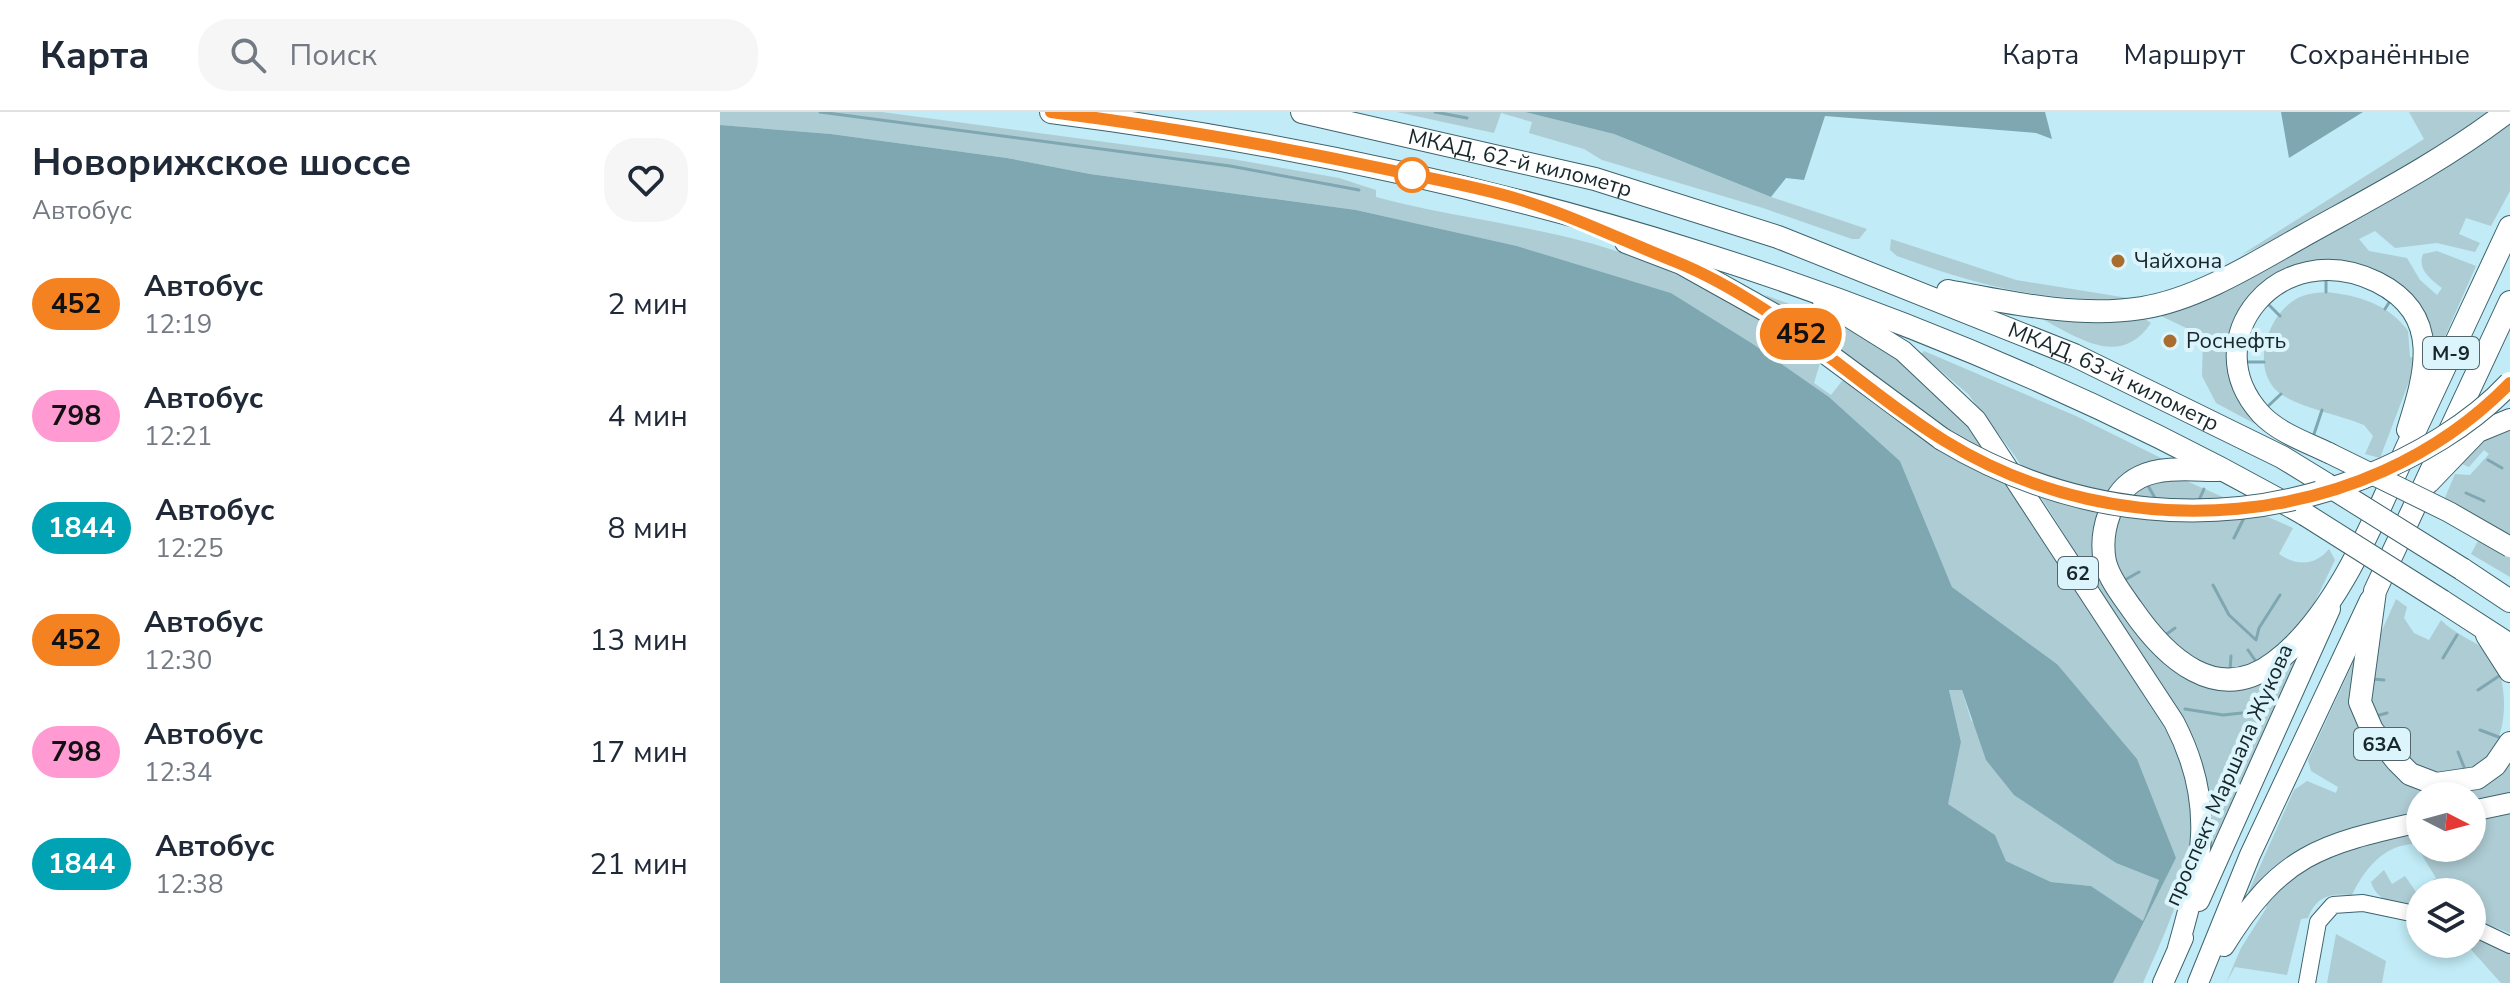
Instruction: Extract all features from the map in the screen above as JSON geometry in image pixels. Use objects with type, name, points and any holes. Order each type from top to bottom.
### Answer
[{"type":"highway","name":"МКАД, 62-й километр","points":[[1051,112],[1287,149],[1514,198],[1745,266]]},
{"type":"highway","name":"МКАД, 62-й километр","points":[[1302,112],[1511,157],[1690,208]]},
{"type":"highway","points":[[1895,281],[2064,308],[2113,311],[2145,308],[2251,264],[2414,175],[2507,112]]},
{"type":"highway","points":[[1514,198],[1681,263],[1726,287],[1827,353],[1942,439],[2027,482],[2082,499],[2134,509],[2180,513],[2243,510],[2318,494],[2394,465],[2473,415],[2510,383]]},
{"type":"highway","name":"МКАД, 63-й километр","points":[[1690,208],[1895,281],[2074,355],[2269,450],[2510,601]]},
{"type":"highway","name":"М-9","points":[[2340,587],[2510,227]]},
{"type":"highway","name":"МКАД, 63-й километр","points":[[1745,266],[2081,397],[2227,470],[2306,515],[2510,645]]},
{"type":"highway","name":"М-9","points":[[2375,591],[2510,302]]},
{"type":"highway","points":[[2227,470],[2184,469],[2139,478],[2125,489],[2111,508],[2105,529],[2105,564],[2135,614],[2167,651],[2186,667],[2205,675],[2237,680],[2253,677],[2278,660],[2340,587]]},
{"type":"highway","name":"63A","points":[[2375,591],[2360,702],[2363,715],[2387,750],[2410,774],[2445,785],[2464,782],[2486,773],[2510,743]]},
{"type":"highway","points":[[2482,627],[2510,671]]},
{"type":"main road","points":[[2393,478],[2423,379],[2425,356],[2418,321],[2408,305],[2383,285],[2363,275],[2327,267],[2294,274],[2263,295],[2252,308],[2238,345],[2243,383],[2262,414],[2286,432],[2449,512],[2510,547]]},
{"type":"main road","name":"62","points":[[1796,284],[1903,351],[1976,420],[2174,722],[2189,751],[2201,799],[2198,865],[2178,948]]},
{"type":"main road","points":[[2418,495],[2478,432],[2510,419]]},
{"type":"main road","points":[[2468,573],[2510,588]]},
{"type":"main road","name":"проспект Маршала Жукова","points":[[2163,983],[2340,587]]},
{"type":"main road","points":[[2199,983],[2250,855],[2375,591]]},
{"type":"main road","points":[[2486,808],[2510,803]]},
{"type":"main road","points":[[2199,983],[2252,902],[2289,866],[2322,847],[2406,825]]},
{"type":"street","points":[[2307,983],[2318,922],[2333,905],[2363,903],[2406,912]]},
{"type":"street","points":[[2486,934],[2510,945]]},
{"type":"shaded area","points":[[720,112],[882,112],[1232,159],[1339,178],[1376,190],[1376,197],[1587,242],[1671,272],[1747,312],[1821,360],[1814,383],[1831,395],[1842,381],[1849,381],[1765,295],[1836,323],[1886,349],[1925,378],[1981,443],[2169,735],[2182,770],[2189,802],[2191,832],[2188,861],[2170,920],[2143,983],[2113,983],[2143,922],[2091,886],[2051,882],[2006,861],[1995,835],[1947,804],[1961,742],[1949,690],[1962,690],[1971,720],[2067,828],[2116,863],[2159,880],[2145,919],[2176,858],[2057,664],[1952,587],[1900,461],[1829,397],[1753,344],[1671,293],[1517,246],[1356,210],[1090,174],[1007,158],[831,134],[720,125]]},
{"type":"shaded area","points":[[1397,112],[1525,112],[1614,134],[1771,197],[1867,229],[1859,239],[1852,239],[1763,208],[1602,160],[1584,149],[1529,133],[1532,122],[1501,113],[1494,133]]},
{"type":"shaded area","points":[[2409,112],[2492,112],[2370,190],[2241,255],[2424,139]]},
{"type":"shaded area","points":[[2510,121],[2510,191],[2491,226],[2466,218],[2459,234],[2480,243],[2475,252],[2437,243],[2395,248],[2375,231],[2359,239],[2369,251],[2407,258],[2420,280],[2437,295],[2442,288],[2423,269],[2423,254],[2437,251],[2476,266],[2438,352],[2434,352],[2427,327],[2404,293],[2292,268],[2233,347],[2285,440],[2216,403],[2202,376],[2203,336],[2159,315],[2427,177],[2483,143]]},
{"type":"shaded area","points":[[1891,239],[2016,280],[2134,299],[2041,295],[1985,284],[1897,256],[1890,250]]},
{"type":"shaded area","points":[[2326,292],[2372,302],[2392,314],[2408,331],[2410,357],[2418,358],[2380,458],[2365,454],[2373,436],[2364,425],[2285,397],[2269,381],[2265,369],[2266,342],[2277,317],[2299,297]]},
{"type":"shaded area","points":[[2030,313],[2088,321],[2142,317],[2151,323],[2138,337],[2124,345],[2110,347],[2078,338]]},
{"type":"shaded area","points":[[1924,351],[2076,416],[2167,461],[2101,516],[2116,594],[2214,683],[2307,641],[2209,859],[2207,784],[2194,740],[2015,456],[1968,394],[1921,354]]},
{"type":"shaded area","points":[[2510,426],[2510,538],[2444,500],[2455,474],[2470,475],[2489,454],[2484,450],[2469,467],[2462,464],[2481,439]]},
{"type":"shaded area","points":[[2182,479],[2293,528],[2279,554],[2285,558],[2299,562],[2312,561],[2329,549],[2335,560],[2307,618],[2269,663],[2223,674],[2170,645],[2114,570],[2110,531],[2136,489],[2150,482]]},
{"type":"shaded area","points":[[2480,537],[2510,554],[2510,577],[2471,554]]},
{"type":"shaded area","points":[[2396,599],[2407,607],[2404,618],[2414,633],[2429,640],[2441,620],[2492,655],[2502,682],[2504,714],[2496,745],[2477,768],[2460,773],[2429,774],[2391,747],[2366,690],[2375,646]]},
{"type":"shaded area","points":[[2353,663],[2353,689],[2414,782],[2406,782],[2406,820],[2375,826],[2248,893],[2294,790],[2307,781],[2336,793],[2338,787],[2311,771],[2308,760]]},
{"type":"shaded area","points":[[2510,755],[2510,797],[2486,802],[2486,782],[2429,782]]},
{"type":"shaded area","points":[[2510,810],[2510,933],[2486,924],[2486,878],[2436,878],[2426,862],[2486,862],[2486,815]]},
{"type":"shaded area","points":[[2406,834],[2406,845],[2385,853],[2369,867],[2352,895],[2325,898],[2315,905],[2308,918],[2301,919],[2287,975],[2235,967],[2226,983],[2241,948],[2267,907],[2264,903],[2318,863],[2355,848]]},
{"type":"shaded area","points":[[2384,870],[2392,884],[2405,876],[2406,905],[2384,899],[2374,890],[2371,882]]},
{"type":"shaded area","points":[[2336,934],[2386,961],[2382,983],[2327,983]]},
{"type":"shaded area","points":[[2486,943],[2510,954],[2510,983],[2501,983],[2479,958],[2486,958]]},
{"type":"green space","points":[[1525,112],[2045,112],[2052,139],[2036,133],[1825,116],[1804,180],[1786,178],[1771,197],[1614,134]]},
{"type":"green space","points":[[2281,112],[2363,112],[2289,158]]},
{"type":"green space","points":[[720,125],[831,134],[1007,158],[1090,174],[1356,210],[1517,246],[1671,293],[1753,344],[1829,397],[1900,461],[1952,587],[2057,664],[2137,759],[2176,858],[2113,983],[720,983]],"holes":[[[1949,690],[1962,690],[1986,760],[2014,795],[2116,863],[2159,880],[2143,921],[2091,886],[2051,882],[2006,861],[1995,835],[1948,804],[1961,742]]]},
{"type":"waterway","points":[[820,112],[1230,166],[1359,190]]},
{"type":"waterway","points":[[1435,112],[1467,118]]},
{"type":"waterway","points":[[2326,278],[2326,292]]},
{"type":"waterway","points":[[2385,309],[2390,301]]},
{"type":"waterway","points":[[2267,303],[2280,316]]},
{"type":"waterway","points":[[2246,362],[2264,362]]},
{"type":"waterway","points":[[2266,408],[2281,394]]},
{"type":"waterway","points":[[2314,434],[2322,410]]},
{"type":"waterway","points":[[2488,460],[2502,468]]},
{"type":"waterway","points":[[2147,484],[2155,498]]},
{"type":"waterway","points":[[2199,500],[2204,489]]},
{"type":"waterway","points":[[2466,493],[2484,501]]},
{"type":"waterway","points":[[2234,538],[2245,516]]},
{"type":"waterway","points":[[2123,581],[2139,572]]},
{"type":"waterway","points":[[2213,585],[2229,615],[2256,640],[2259,628],[2280,595]]},
{"type":"waterway","points":[[2164,636],[2175,628]]},
{"type":"waterway","points":[[2443,658],[2457,635]]},
{"type":"waterway","points":[[2248,650],[2257,663]]},
{"type":"waterway","points":[[2230,671],[2231,656]]},
{"type":"waterway","points":[[2478,690],[2502,674]]},
{"type":"waterway","points":[[2373,679],[2384,680]]},
{"type":"waterway","points":[[2185,709],[2223,715],[2242,713]]},
{"type":"waterway","points":[[2376,716],[2387,713]]},
{"type":"waterway","points":[[2480,730],[2504,739]]},
{"type":"waterway","points":[[2458,752],[2466,772]]},
{"type":"bus line","name":"452","points":[[1051,112],[1141,123],[1287,149],[1514,198],[1681,263],[1726,287],[1776,316],[1942,439],[1988,463],[2027,482],[2082,499],[2134,509],[2180,513],[2243,510],[2318,494],[2394,465],[2473,415],[2510,383]]},
{"type":"place","name":"Чайхона","points":[[2118,261]]},
{"type":"place","name":"Роснефть","points":[[2170,341]]}]
